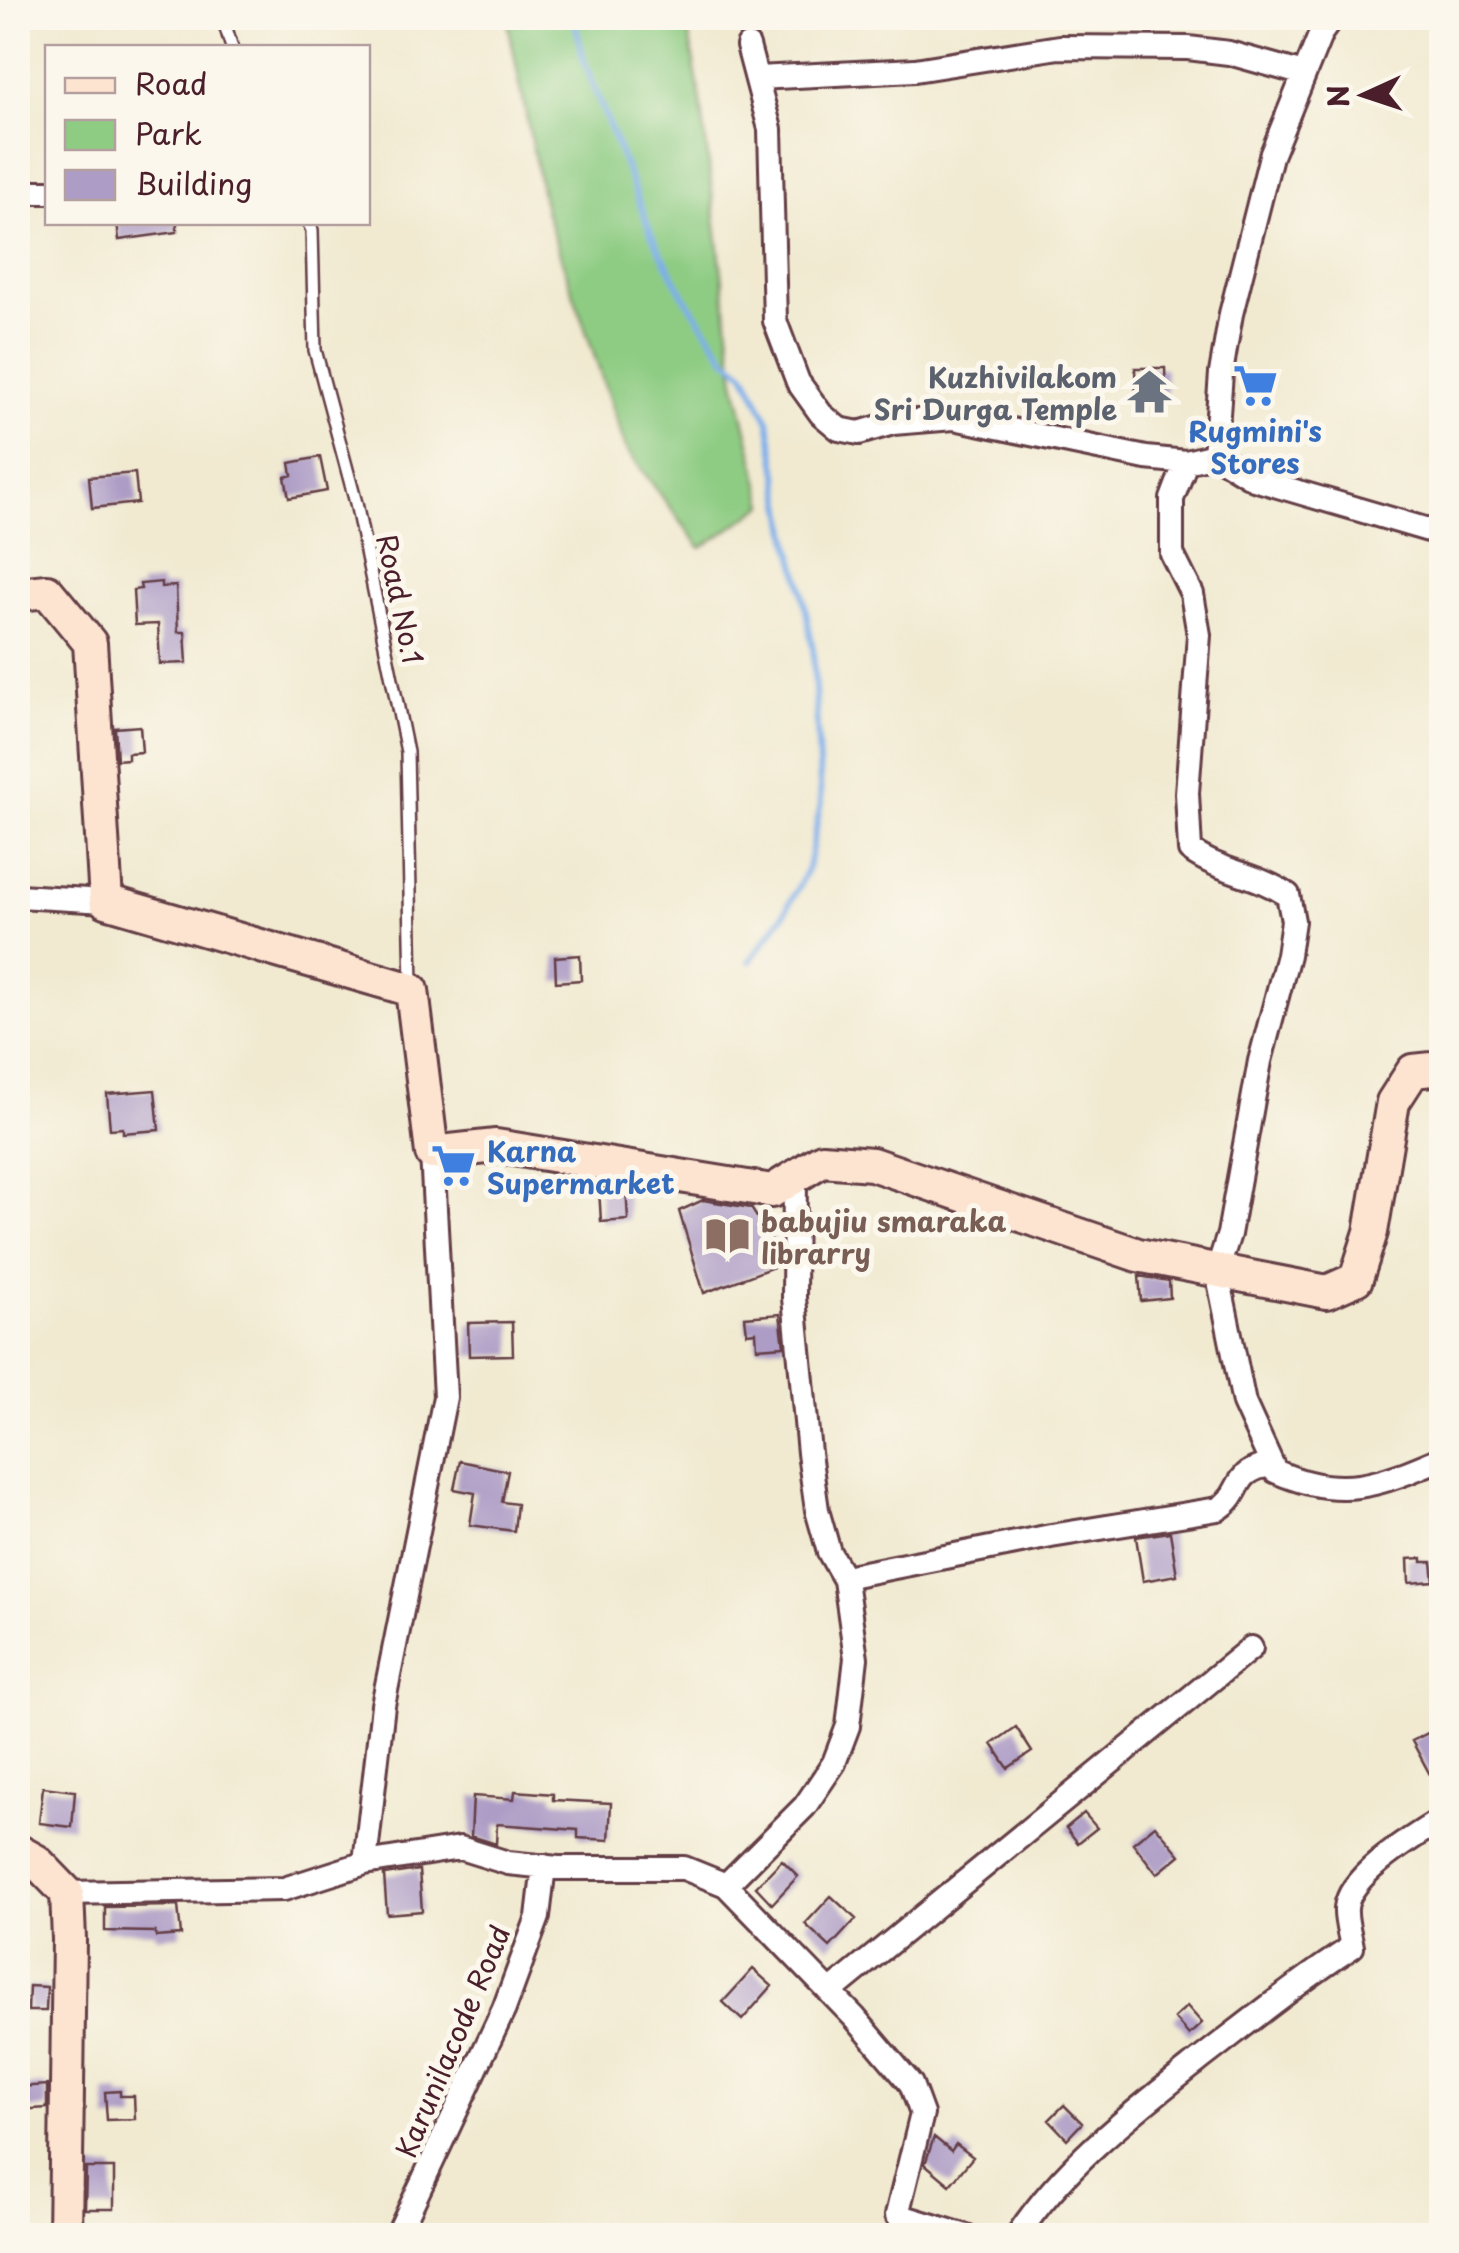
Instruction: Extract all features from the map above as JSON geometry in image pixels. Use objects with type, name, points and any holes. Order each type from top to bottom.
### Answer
[{"type":"main road","points":[[18,594],[47,591],[90,642],[106,901],[412,990],[432,1152],[496,1146],[772,1191],[822,1160],[872,1164],[1138,1255],[1327,1292],[1356,1279],[1371,1232],[1393,1102],[1413,1071],[1442,1068]]},
{"type":"main road","points":[[18,1851],[36,1861],[67,1894],[70,1939],[65,2236]]},
{"type":"street","points":[[1215,455],[1221,372],[1231,314],[1271,156],[1321,33],[1332,18]]},
{"type":"street","points":[[748,46],[770,129],[775,322],[798,382],[821,414],[839,430],[859,433],[893,423],[954,418],[1039,434],[1083,447],[1186,462],[1215,455],[1254,479],[1442,534]]},
{"type":"street","points":[[757,78],[915,70],[1059,48],[1188,48],[1230,53],[1304,74]]},
{"type":"street","points":[[18,192],[45,192]]},
{"type":"street","points":[[1186,462],[1172,499],[1172,554],[1192,594],[1198,635],[1187,794],[1190,850],[1206,862],[1258,877],[1288,895],[1294,922],[1260,1061],[1229,1234],[1217,1270],[1244,1403],[1275,1471],[1302,1483],[1364,1488],[1442,1458]]},
{"type":"street","points":[[18,896],[106,901]]},
{"type":"street","points":[[365,1863],[383,1704],[445,1398],[432,1152]]},
{"type":"street","points":[[726,1885],[805,1806],[834,1763],[848,1726],[856,1658],[845,1580],[830,1552],[817,1510],[809,1454],[794,1298],[795,1177]]},
{"type":"street","points":[[845,1580],[854,1575],[1051,1536],[1218,1509],[1230,1502],[1238,1480],[1254,1467],[1271,1464]]},
{"type":"street","points":[[830,1992],[1251,1648]]},
{"type":"street","points":[[1017,2236],[1048,2193],[1124,2120],[1304,1978],[1352,1947],[1346,1907],[1353,1889],[1392,1851],[1442,1819]]},
{"type":"street","points":[[67,1894],[284,1889],[365,1863],[460,1848],[497,1860],[544,1866],[684,1868],[726,1885],[830,1992],[911,2084],[922,2114],[891,2225],[966,2236]]},
{"type":"street","name":"Karunilacode Road","points":[[398,2236],[504,2010],[538,1917],[544,1866]]},
{"type":"lane","points":[[223,18],[231,45]]},
{"type":"lane","name":"Road No.1","points":[[310,225],[315,350],[356,503],[407,752],[412,990]]},
{"type":"green space","points":[[507,18],[686,18],[701,102],[735,380],[765,505],[701,548],[626,449],[545,210]]},
{"type":"building","points":[[117,225],[177,225],[177,232],[119,240]]},
{"type":"building","points":[[1135,368],[1165,368],[1166,393],[1136,395]]},
{"type":"building","points":[[320,457],[327,491],[289,498],[285,477],[292,475],[290,463]]},
{"type":"building","points":[[135,473],[138,503],[92,508],[89,477]]},
{"type":"building","points":[[161,582],[161,587],[176,586],[178,632],[185,632],[187,663],[160,664],[158,624],[135,625],[133,590],[141,589],[140,584]]},
{"type":"building","points":[[140,726],[142,752],[128,753],[128,759],[117,760],[115,728]]},
{"type":"building","points":[[580,955],[581,980],[556,982],[555,957]]},
{"type":"building","points":[[155,1090],[159,1130],[123,1133],[123,1128],[110,1129],[107,1094]]},
{"type":"building","points":[[626,1187],[628,1220],[601,1222],[599,1188]]},
{"type":"building","name":"babujiu smaraka librarry","points":[[703,1200],[751,1208],[779,1252],[779,1265],[704,1293],[679,1211]]},
{"type":"building","points":[[1139,1276],[1169,1281],[1170,1298],[1141,1301]]},
{"type":"building","points":[[780,1314],[784,1346],[757,1348],[756,1332],[747,1333],[745,1317]]},
{"type":"building","points":[[512,1322],[513,1355],[469,1356],[468,1323]]},
{"type":"building","points":[[460,1461],[508,1471],[502,1502],[517,1504],[514,1531],[470,1525],[475,1493],[454,1489]]},
{"type":"building","points":[[1170,1532],[1177,1575],[1143,1581],[1136,1537]]},
{"type":"building","points":[[1422,1558],[1422,1562],[1432,1562],[1434,1581],[1409,1583],[1408,1559]]},
{"type":"building","points":[[1442,1726],[1442,1797],[1412,1741]]},
{"type":"building","points":[[1016,1727],[1032,1752],[1008,1768],[992,1744]]},
{"type":"building","points":[[43,1787],[75,1791],[72,1827],[39,1823]]},
{"type":"building","points":[[515,1791],[553,1794],[553,1800],[611,1803],[609,1840],[578,1838],[578,1830],[497,1824],[496,1844],[471,1836],[473,1796],[514,1799]]},
{"type":"building","points":[[1084,1813],[1097,1828],[1078,1843],[1066,1828]]},
{"type":"building","points":[[1155,1825],[1180,1855],[1157,1874],[1133,1843]]},
{"type":"building","points":[[782,1860],[798,1876],[772,1904],[756,1887]]},
{"type":"building","points":[[419,1870],[422,1911],[387,1914],[384,1875]]},
{"type":"building","points":[[831,1896],[856,1919],[830,1947],[805,1924]]},
{"type":"building","points":[[178,1906],[181,1935],[156,1937],[155,1932],[105,1931],[105,1907]]},
{"type":"building","points":[[753,1969],[772,1986],[742,2020],[723,2002]]},
{"type":"building","points":[[29,1986],[47,1987],[46,2011],[28,2011]]},
{"type":"building","points":[[1187,2006],[1202,2023],[1189,2035],[1174,2018]]},
{"type":"building","points":[[47,2085],[47,2108],[18,2110],[18,2087]]},
{"type":"building","points":[[120,2091],[120,2096],[134,2096],[135,2119],[107,2120],[105,2092]]},
{"type":"building","points":[[1064,2105],[1082,2123],[1067,2139],[1049,2120]]},
{"type":"building","points":[[934,2137],[951,2151],[956,2144],[973,2157],[950,2185],[925,2164]]},
{"type":"building","points":[[86,2168],[114,2168],[114,2209],[85,2209]]},
{"type":"waterway","points":[[574,18],[584,61],[652,236],[684,296],[726,358],[745,373],[769,422],[800,578],[813,649],[821,803],[808,868],[783,916],[750,961]]},
{"type":"place","name":"Rugmini's Stores","points":[[1255,385]]},
{"type":"place","name":"Kuzhivilakom Sri Durga Temple","points":[[1150,392]]},
{"type":"place","name":"Karna Supermarket","points":[[454,1166]]},
{"type":"place","name":"babujiu smaraka librarry","points":[[728,1236]]}]
